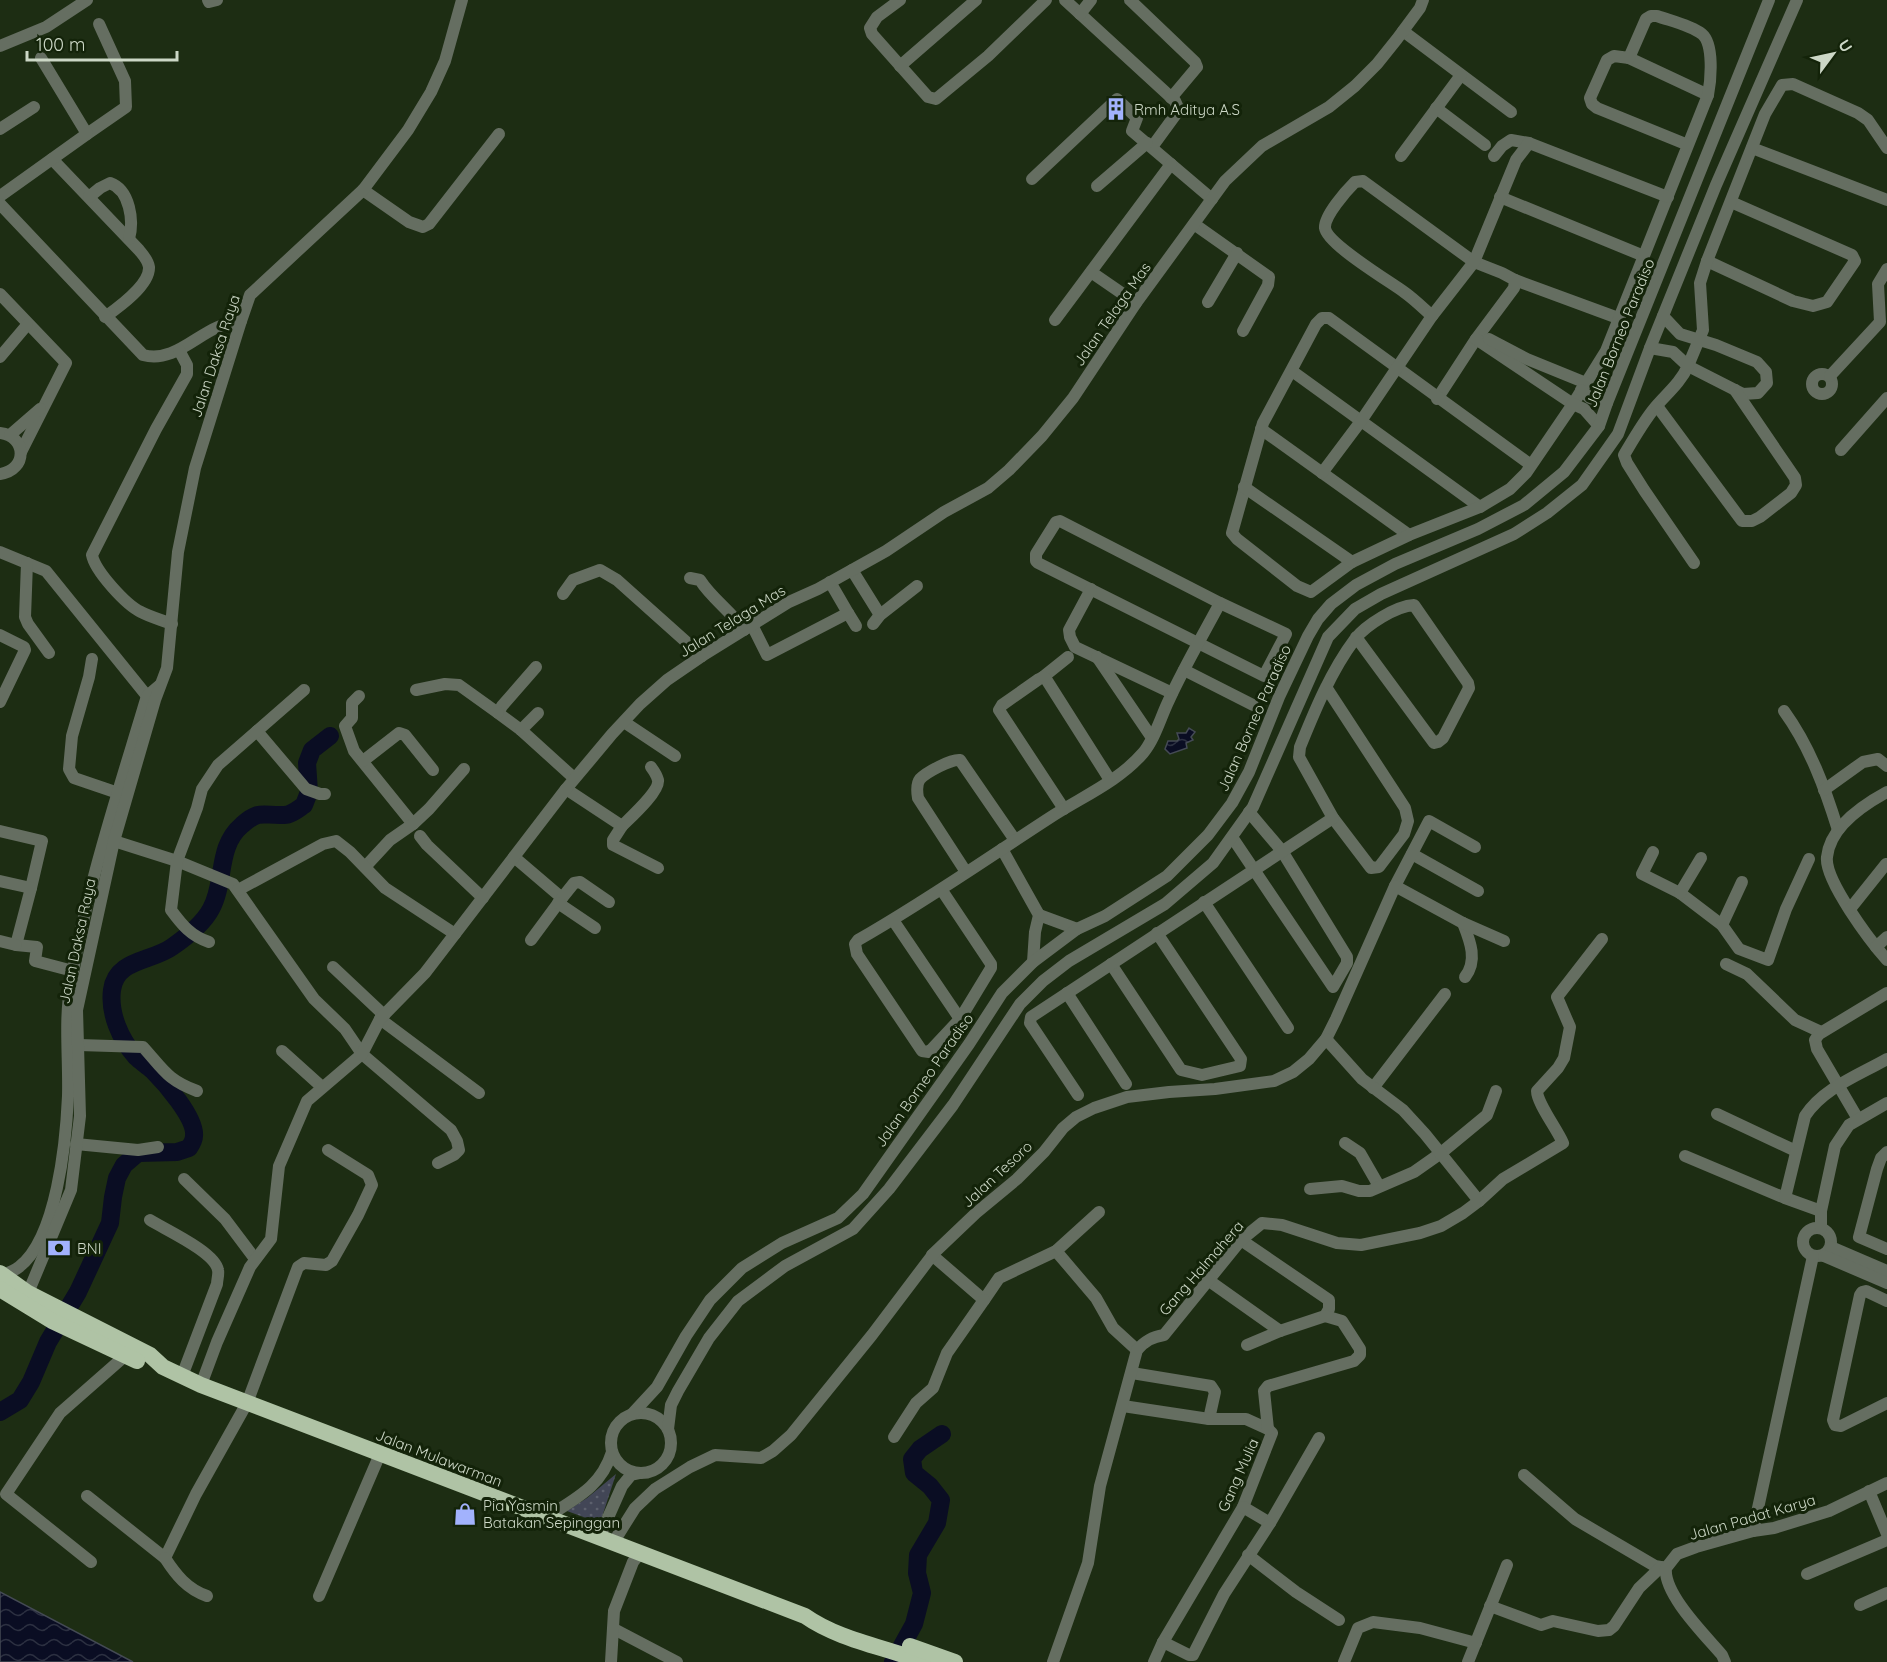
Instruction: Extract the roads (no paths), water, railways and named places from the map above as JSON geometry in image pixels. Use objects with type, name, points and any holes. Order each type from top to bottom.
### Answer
[{"type":"highway","name":"Jalan Mulawarman","points":[[1,1279],[28,1293],[54,1314]]},
{"type":"highway","name":"Jalan Mulawarman","points":[[1,1279],[54,1314],[150,1355],[163,1367],[201,1385],[494,1499],[547,1516],[606,1541],[805,1616],[816,1624],[885,1643],[920,1657],[955,1662]]},
{"type":"highway","name":"Jalan Mulawarman","points":[[88,1330],[147,1366],[163,1367]]},
{"type":"street","points":[[0,46],[46,27],[87,0]]},
{"type":"street","points":[[208,0],[209,2],[217,0]]},
{"type":"street","name":"Jalan Daksa Raya","points":[[45,1239],[58,1183],[65,1135],[68,1097],[67,1010],[73,971],[118,793],[151,698],[161,684],[166,668],[178,552],[190,487],[241,321],[250,295],[363,190],[408,130],[445,61],[462,0]]},
{"type":"street","points":[[900,0],[877,17],[870,28],[872,34],[928,97],[936,99],[988,56],[1046,0]]},
{"type":"street","points":[[900,66],[976,0]]},
{"type":"street","points":[[1065,0],[1175,101],[1179,110],[1149,145],[1097,186]]},
{"type":"street","points":[[1080,14],[1091,0]]},
{"type":"street","points":[[1130,0],[1195,62],[1197,67],[1171,98]]},
{"type":"street","name":"Jalan Telaga Mas","points":[[201,1385],[250,1267],[271,1239],[279,1166],[307,1101],[362,1054],[382,1017],[425,973],[574,778],[640,704],[667,680],[789,602],[852,570],[988,488],[1009,470],[1042,436],[1073,398],[1136,303],[1225,181],[1262,146],[1329,108],[1355,86],[1377,64],[1420,8],[1423,0]]},
{"type":"street","name":"Jalan Borneo Paradiso","points":[[632,1414],[657,1387],[710,1300],[742,1268],[782,1243],[838,1218],[863,1194],[969,1044],[1002,993],[1033,962],[1077,929],[1105,916],[1167,876],[1208,835],[1232,803],[1249,772],[1281,691],[1308,636],[1318,619],[1331,604],[1356,585],[1395,564],[1478,529],[1524,505],[1564,472],[1599,426],[1770,0]]},
{"type":"street","points":[[606,1541],[622,1486],[631,1475],[650,1471],[666,1459],[671,1439],[668,1429],[671,1405],[709,1338],[738,1301],[785,1266],[853,1229],[889,1189],[952,1105],[1020,1004],[1043,981],[1069,961],[1165,904],[1213,863],[1249,812],[1328,637],[1339,624],[1355,609],[1381,594],[1514,534],[1548,513],[1582,484],[1618,434],[1716,185],[1797,0]]},
{"type":"street","points":[[1531,465],[1437,399],[1329,318],[1322,318],[1316,324],[1261,429],[1232,532],[1237,539],[1297,586],[1311,592],[1352,562],[1409,535],[1480,507],[1510,489],[1531,465],[1606,351],[1708,94],[1711,78],[1709,47],[1707,39],[1701,33],[1657,16],[1651,16],[1646,19],[1629,58]]},
{"type":"street","points":[[0,196],[126,107],[126,81],[99,24]]},
{"type":"street","points":[[1403,31],[1511,112]]},
{"type":"street","points":[[1688,145],[1597,108],[1592,104],[1590,98],[1607,60],[1614,57],[1629,58],[1708,94]]},
{"type":"street","points":[[41,58],[87,134]]},
{"type":"street","points":[[1401,156],[1461,75]]},
{"type":"street","points":[[1694,563],[1644,490],[1624,455],[1643,423],[1684,375],[1704,330],[1700,283],[1752,148],[1776,94],[1782,85],[1793,84],[1858,113],[1869,120],[1887,148]]},
{"type":"street","points":[[1032,179],[1117,99],[1137,118],[1132,131],[1212,199]]},
{"type":"street","points":[[0,129],[34,106]]},
{"type":"street","points":[[1436,108],[1485,145]]},
{"type":"street","points":[[363,190],[409,222],[423,227],[429,224],[499,134]]},
{"type":"street","points":[[1494,156],[1511,140],[1529,143],[1668,197]]},
{"type":"street","points":[[1322,473],[1361,421],[1432,316],[1474,262],[1516,160],[1529,143]]},
{"type":"street","points":[[1752,148],[1887,200]]},
{"type":"street","points":[[52,159],[129,239],[148,263],[149,270],[139,288],[105,317]]},
{"type":"street","points":[[1055,320],[1171,164]]},
{"type":"street","points":[[1432,316],[1406,293],[1346,252],[1325,231],[1326,220],[1355,182],[1363,181],[1474,262],[1515,280],[1618,318]]},
{"type":"street","points":[[89,197],[110,183],[123,191],[130,212],[129,239]]},
{"type":"street","points":[[1500,197],[1644,256]]},
{"type":"street","points":[[1707,261],[1793,301],[1813,306],[1827,302],[1855,261],[1852,255],[1845,251],[1731,202]]},
{"type":"street","points":[[0,204],[143,355],[161,356],[179,350],[220,326],[241,321]]},
{"type":"street","points":[[1194,224],[1268,275],[1270,281],[1243,331]]},
{"type":"street","points":[[1208,302],[1237,253]]},
{"type":"street","points":[[1666,259],[1684,267]]},
{"type":"street","points":[[1830,376],[1883,326],[1878,284],[1887,269]]},
{"type":"street","points":[[1091,272],[1136,303]]},
{"type":"street","points":[[1437,399],[1478,336],[1509,296],[1514,288],[1515,280]]},
{"type":"street","points":[[0,294],[27,325],[66,363],[43,406],[21,452],[20,459],[14,469],[0,474]]},
{"type":"street","points":[[1650,348],[1673,352],[1688,366],[1743,394],[1758,393],[1767,383],[1766,372],[1757,362],[1716,345],[1680,334],[1663,316]]},
{"type":"street","points":[[0,357],[27,325]]},
{"type":"street","points":[[1673,352],[1679,343],[1680,334]]},
{"type":"street","points":[[1478,336],[1584,386],[1590,398],[1607,403]]},
{"type":"street","points":[[1478,336],[1573,404],[1584,409],[1599,426]]},
{"type":"street","points":[[172,624],[142,613],[131,606],[99,571],[92,555],[156,429],[189,370],[179,350]]},
{"type":"street","points":[[1292,371],[1480,507]]},
{"type":"street","points":[[1657,406],[1742,521],[1752,521],[1791,493],[1796,485],[1795,478],[1736,390]]},
{"type":"street","points":[[1841,450],[1887,398]]},
{"type":"street","points":[[21,452],[15,439],[4,432],[43,406]]},
{"type":"street","points":[[1261,429],[1409,535]]},
{"type":"street","points":[[1244,487],[1352,562]]},
{"type":"street","points":[[1058,521],[1220,603],[1286,634],[1264,676],[1036,561],[1036,554],[1058,521]]},
{"type":"street","points":[[1478,529],[1488,547]]},
{"type":"street","points":[[0,552],[46,571],[151,698]]},
{"type":"street","points":[[27,563],[25,616],[27,624],[49,653]]},
{"type":"street","points":[[563,594],[573,580],[600,570],[617,580],[702,656]]},
{"type":"street","points":[[852,570],[877,620],[917,586]]},
{"type":"street","points":[[690,578],[700,580],[706,590],[748,627],[764,656],[848,613]]},
{"type":"street","points":[[830,582],[856,626]]},
{"type":"street","points":[[1091,589],[1069,630],[1075,647],[1172,693]]},
{"type":"street","points":[[941,889],[991,964],[990,973],[960,1019],[926,1053],[922,1051],[901,1022],[855,949],[855,944],[858,940],[1126,771],[1143,753],[1152,738],[1172,693],[1220,603]]},
{"type":"street","points":[[1326,687],[1405,808],[1408,821],[1404,834],[1375,868],[1371,868],[1334,818],[1299,757],[1300,747],[1326,687],[1356,637],[1384,616],[1403,606],[1414,604],[1468,683],[1467,694],[1445,734],[1434,743],[1356,637]]},
{"type":"street","points":[[0,635],[24,647],[25,650],[0,702]]},
{"type":"street","points":[[1064,809],[999,710],[1002,705],[1068,657]]},
{"type":"street","points":[[1096,657],[1152,738]]},
{"type":"street","points":[[92,659],[72,736],[69,769],[74,778],[118,793]]},
{"type":"street","points":[[498,713],[536,668]]},
{"type":"street","points":[[1184,670],[1253,705]]},
{"type":"street","points":[[1043,677],[1110,780]]},
{"type":"street","points":[[416,690],[454,683],[462,686],[521,730],[574,778]]},
{"type":"street","points":[[209,942],[190,933],[171,910],[177,861],[202,789],[218,765],[304,690]]},
{"type":"street","points":[[359,696],[352,704],[352,718],[345,726],[354,751],[413,825]]},
{"type":"street","name":"Jalan Daksa Raya","points":[[28,1293],[39,1252],[71,1190],[80,1116],[77,1010],[114,841],[151,698]]},
{"type":"street","points":[[1784,711],[1800,733],[1838,830]]},
{"type":"street","points":[[521,730],[538,713]]},
{"type":"street","points":[[624,722],[675,756]]},
{"type":"street","points":[[257,731],[306,789],[322,794]]},
{"type":"street","points":[[363,761],[399,733],[405,735],[433,770]]},
{"type":"street","points":[[966,872],[918,798],[919,780],[928,774],[954,759],[960,760],[1015,840]]},
{"type":"street","points":[[1824,790],[1863,762],[1878,759],[1887,766]]},
{"type":"street","points":[[651,767],[658,781],[657,786],[644,804],[622,826],[613,840],[613,845],[658,868]]},
{"type":"street","points":[[365,867],[390,840],[413,825],[464,769]]},
{"type":"street","points":[[566,789],[622,826]]},
{"type":"street","points":[[1887,792],[1865,804],[1838,830],[1826,861],[1833,882],[1887,960]]},
{"type":"street","points":[[1232,837],[1333,987],[1347,963],[1347,957],[1282,851],[1249,812]]},
{"type":"street","points":[[1078,1095],[1030,1023],[1031,1017],[1334,818]]},
{"type":"street","name":"Jalan Tesoro","points":[[606,1541],[655,1489],[681,1473],[715,1455],[764,1457],[791,1436],[872,1335],[932,1255],[976,1213],[1017,1179],[1044,1152],[1063,1128],[1076,1117],[1094,1108],[1127,1097],[1274,1081],[1293,1072],[1310,1059],[1326,1039],[1336,1019],[1395,886],[1429,821],[1475,847]]},
{"type":"street","points":[[0,831],[42,841],[16,945]]},
{"type":"street","points":[[420,836],[483,897]]},
{"type":"street","points":[[114,841],[177,861],[235,887],[314,999],[345,1029],[362,1054],[451,1130],[459,1150],[438,1163]]},
{"type":"street","points":[[235,887],[331,841],[341,844],[385,888],[455,934]]},
{"type":"street","points":[[1002,849],[1039,915],[1077,929]]},
{"type":"street","points":[[1653,852],[1642,874],[1680,893],[1722,925],[1739,949],[1768,960],[1786,909],[1809,859]]},
{"type":"street","points":[[1412,854],[1478,891]]},
{"type":"street","points":[[514,857],[560,901],[595,928]]},
{"type":"street","points":[[1680,893],[1701,858]]},
{"type":"street","points":[[1183,860],[1199,875]]},
{"type":"street","points":[[1850,909],[1886,864]]},
{"type":"street","points":[[0,881],[31,888]]},
{"type":"street","points":[[531,940],[574,883],[580,882],[609,902]]},
{"type":"street","points":[[1722,925],[1742,882]]},
{"type":"street","points":[[1395,886],[1463,923],[1504,941]]},
{"type":"street","points":[[1204,902],[1288,1028]]},
{"type":"street","points":[[1033,962],[1035,932],[1039,915]]},
{"type":"street","points":[[893,920],[960,1019]]},
{"type":"street","points":[[1463,923],[1470,940],[1473,958],[1471,970],[1465,977]]},
{"type":"street","points":[[1111,964],[1181,1070],[1202,1075],[1240,1066],[1241,1059],[1157,933]]},
{"type":"street","points":[[1876,947],[1887,937]]},
{"type":"street","name":"Gang Halmahera","points":[[1137,1350],[1153,1337],[1164,1335],[1241,1240],[1262,1223],[1270,1222],[1336,1243],[1361,1245],[1420,1233],[1441,1226],[1463,1213],[1503,1179],[1563,1143],[1557,1128],[1539,1102],[1537,1091],[1564,1058],[1570,1027],[1557,997],[1602,939]]},
{"type":"street","points":[[0,941],[37,947],[35,960],[73,971]]},
{"type":"street","points":[[1726,964],[1747,974],[1795,1020],[1821,1032]]},
{"type":"street","points":[[333,967],[382,1017],[479,1093]]},
{"type":"street","points":[[1067,993],[1126,1084]]},
{"type":"street","points":[[1858,1119],[1817,1049],[1815,1040],[1821,1032],[1887,993]]},
{"type":"street","points":[[1373,1089],[1445,994]]},
{"type":"street","points":[[1326,1039],[1362,1079],[1403,1110],[1479,1201]]},
{"type":"street","points":[[79,1045],[143,1047],[168,1076],[181,1085],[197,1091]]},
{"type":"street","points":[[282,1051],[322,1087]]},
{"type":"street","points":[[1785,1198],[1805,1116],[1810,1108],[1822,1095],[1887,1059]]},
{"type":"street","points":[[1310,1189],[1342,1186],[1359,1191],[1370,1191],[1414,1172],[1441,1153],[1486,1115],[1496,1091]]},
{"type":"street","points":[[1753,1531],[1823,1253],[1830,1236],[1821,1228],[1821,1211],[1834,1146],[1850,1125],[1887,1103]]},
{"type":"street","points":[[1717,1114],[1796,1151]]},
{"type":"street","points":[[1346,1143],[1360,1152],[1379,1186]]},
{"type":"street","points":[[76,1144],[138,1150],[158,1147]]},
{"type":"street","points":[[165,1558],[196,1494],[247,1403],[298,1267],[304,1263],[326,1265],[332,1261],[372,1185],[368,1175],[328,1150]]},
{"type":"street","points":[[1887,1152],[1881,1158],[1859,1237],[1887,1249]]},
{"type":"street","points":[[1686,1155],[1821,1211]]},
{"type":"street","points":[[184,1179],[225,1219],[255,1259]]},
{"type":"street","points":[[894,1437],[916,1403],[933,1388],[946,1353],[999,1278],[1056,1251],[1099,1212]]},
{"type":"street","points":[[150,1220],[202,1251],[218,1269],[217,1284],[182,1376]]},
{"type":"street","points":[[1821,1228],[1810,1230],[1803,1238],[1805,1250],[1887,1271]]},
{"type":"street","points":[[1241,1240],[1329,1300],[1329,1309],[1324,1316],[1247,1346]]},
{"type":"street","points":[[1053,1662],[1088,1563],[1100,1486],[1137,1350],[1113,1328],[1096,1298],[1056,1251]]},
{"type":"street","name":"Jalan Daksa Raya","points":[[1,1279],[39,1252]]},
{"type":"street","points":[[1823,1253],[1887,1283]]},
{"type":"street","points":[[932,1255],[984,1300]]},
{"type":"street","points":[[1208,1280],[1280,1332]]},
{"type":"street","points":[[1887,1301],[1866,1291],[1860,1295],[1833,1420],[1835,1425],[1841,1426],[1887,1402]]},
{"type":"street","points":[[1269,1429],[1264,1391],[1268,1386],[1354,1360],[1360,1355],[1360,1349],[1342,1321],[1324,1316]]},
{"type":"street","points":[[91,1562],[3,1492],[60,1413],[126,1355]]},
{"type":"street","points":[[1132,1372],[1211,1386],[1215,1392],[1209,1419]]},
{"type":"street","name":"Gang Mulia","points":[[1123,1406],[1209,1419],[1246,1419],[1269,1429],[1272,1436],[1243,1507],[1163,1642],[1154,1662]]},
{"type":"street","points":[[640,1473],[633,1472],[620,1464],[612,1452],[610,1442],[612,1433],[624,1418],[643,1412],[653,1415],[668,1429]]},
{"type":"street","points":[[1163,1642],[1193,1655],[1216,1608],[1270,1523],[1319,1438]]},
{"type":"street","points":[[547,1516],[588,1490],[600,1478],[612,1452]]},
{"type":"street","points":[[319,1596],[380,1454]]},
{"type":"street","points":[[1524,1475],[1575,1519],[1655,1566],[1664,1568],[1667,1581],[1683,1610],[1722,1655],[1725,1662]]},
{"type":"street","name":"Jalan Padat Karya","points":[[1490,1606],[1541,1625],[1553,1621],[1598,1631],[1609,1630],[1614,1626],[1638,1588],[1664,1568],[1677,1554],[1829,1511],[1887,1483]]},
{"type":"street","points":[[1869,1491],[1887,1534]]},
{"type":"street","points":[[87,1496],[165,1558],[186,1585],[207,1596]]},
{"type":"street","points":[[1243,1507],[1270,1523]]},
{"type":"street","points":[[1807,1574],[1887,1540]]},
{"type":"street","points":[[611,1662],[614,1611],[633,1563],[640,1552]]},
{"type":"street","points":[[1248,1555],[1296,1592],[1339,1620]]},
{"type":"street","points":[[1468,1662],[1506,1565]]},
{"type":"street","points":[[1860,1605],[1887,1593]]},
{"type":"street","points":[[1344,1662],[1358,1628],[1372,1622],[1420,1628],[1476,1643]]},
{"type":"street","points":[[614,1629],[677,1662]]},
{"type":"water","points":[[1189,728],[1195,732],[1191,737],[1193,740],[1186,743],[1187,748],[1170,754],[1165,749],[1168,741],[1177,741],[1179,739],[1177,733],[1186,733]]},
{"type":"water","points":[[0,1592],[133,1662],[0,1662]]},
{"type":"waterway","points":[[0,1412],[20,1400],[31,1382],[48,1342],[78,1292],[110,1223],[117,1178],[124,1165],[138,1153],[177,1152],[189,1148],[194,1139],[190,1120],[179,1101],[153,1071],[136,1057],[121,1034],[112,1008],[112,990],[115,980],[127,967],[172,947],[203,920],[216,899],[225,854],[234,834],[253,817],[262,814],[287,815],[304,805],[309,792],[307,763],[312,750],[330,736]]},
{"type":"waterway","points":[[893,1662],[914,1624],[922,1593],[917,1573],[918,1555],[937,1523],[941,1500],[930,1486],[914,1473],[912,1459],[920,1449],[942,1434]]},
{"type":"place","name":"Rmh Aditya A.S","points":[[1116,109]]},
{"type":"place","name":"BNI","points":[[59,1248]]},
{"type":"place","name":"Pia Yasmin Batakan Sepinggan","points":[[465,1514]]}]
